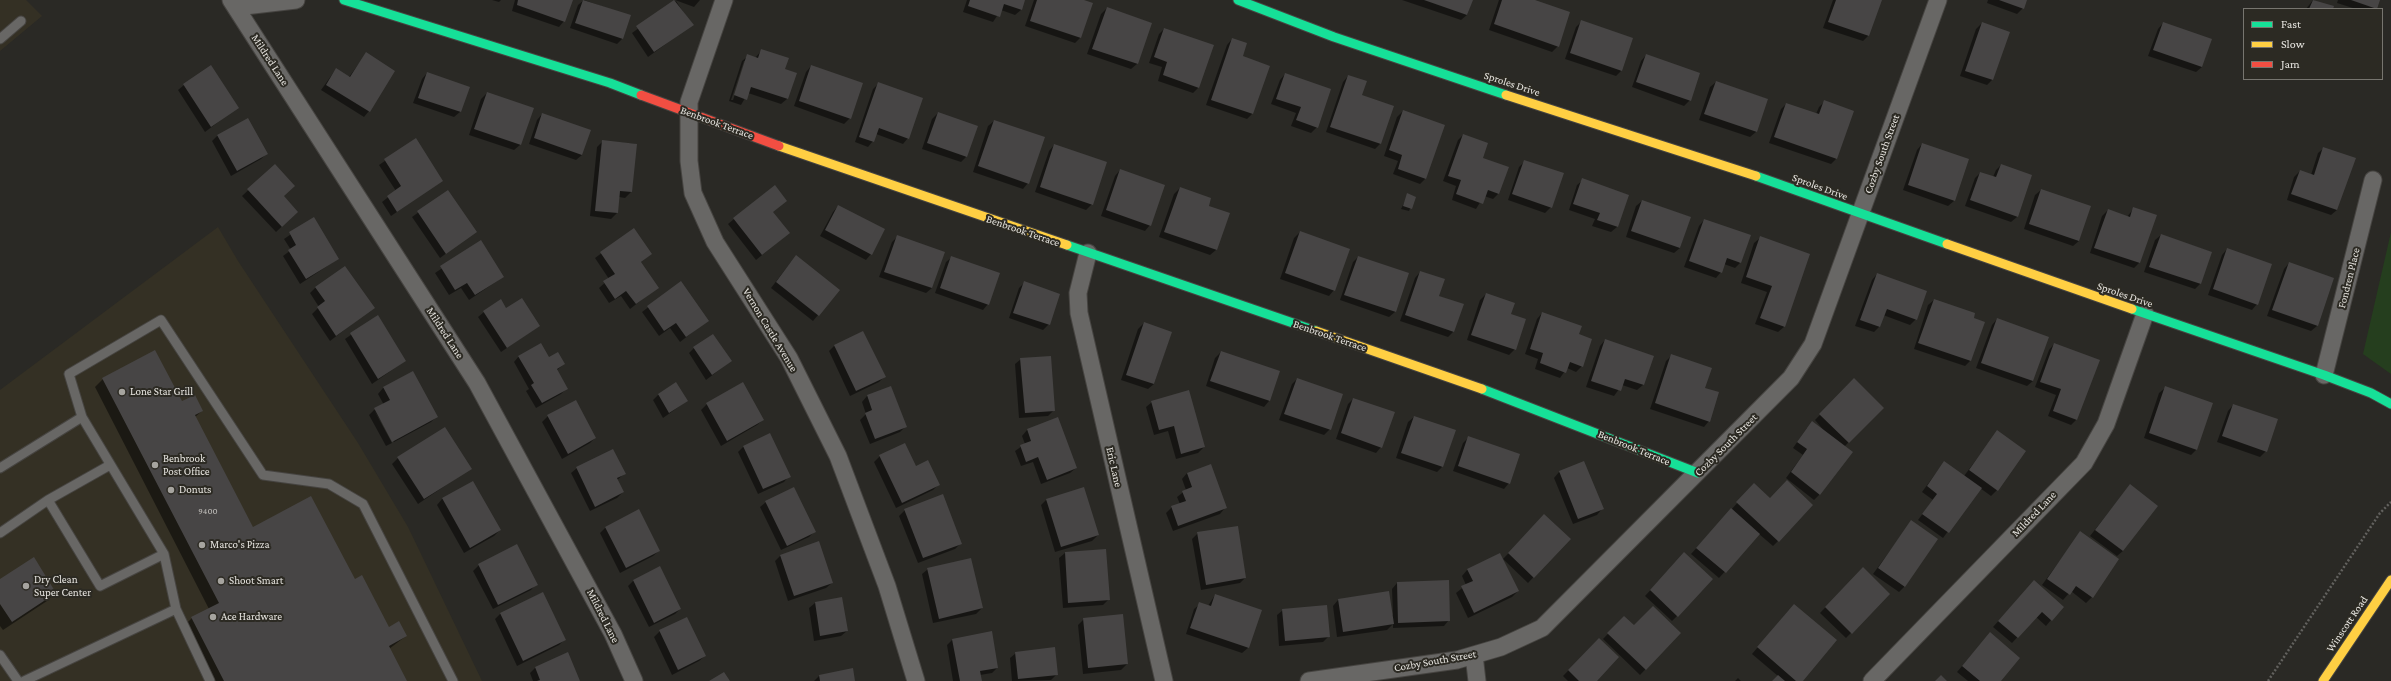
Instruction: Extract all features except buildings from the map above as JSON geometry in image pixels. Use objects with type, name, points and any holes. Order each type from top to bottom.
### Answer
[{"type":"street","points":[[234,4],[296,0]]},
{"type":"street","name":"Benbrook Terrace","points":[[344,0],[610,83],[688,114],[1497,394],[1698,473]]},
{"type":"street","name":"Vernon Castle Avenue","points":[[724,0],[689,102],[689,161],[693,193],[715,242],[789,358],[838,456],[887,586],[916,681]]},
{"type":"street","name":"Sproles Drive","points":[[1238,0],[1334,37],[1462,81],[1756,176],[2145,314],[2324,375],[2371,393],[2391,404]]},
{"type":"street","name":"Cozby South Street","points":[[1309,681],[1458,660],[1501,647],[1542,628],[1791,378],[1813,344],[1938,0]]},
{"type":"street","name":"Mildred Lane","points":[[234,4],[477,383],[613,634],[634,681]]},
{"type":"street","name":"Fondren Place","points":[[2324,375],[2373,180]]},
{"type":"street","name":"Eric Lane","points":[[1088,253],[1078,293],[1079,313],[1164,681]]},
{"type":"street","name":"Mildred Lane","points":[[1872,681],[2084,463],[2106,424],[2145,314]]},
{"type":"street","name":"Winscott Road","points":[[2323,681],[2391,580]]},
{"type":"street","points":[[1474,655],[1477,681]]},
{"type":"lane","points":[[0,39],[21,22]]},
{"type":"lane","points":[[210,681],[176,610],[164,554],[82,417],[69,374],[161,320],[263,475],[329,484],[363,504],[453,681]]},
{"type":"lane","points":[[0,468],[82,417]]},
{"type":"lane","points":[[0,533],[48,500],[110,464]]},
{"type":"lane","points":[[48,500],[100,586],[164,554]]},
{"type":"lane","points":[[24,681],[176,610]]},
{"type":"lane","points":[[0,655],[18,681]]},
{"type":"path","points":[[2268,681],[2380,513],[2391,502]]},
{"type":"shaded area","points":[[0,0],[26,0],[42,16],[0,51]]},
{"type":"shaded area","points":[[218,227],[238,261],[358,443],[408,527],[482,681],[0,681],[0,390]]},
{"type":"green space","points":[[2391,232],[2391,374],[2363,354]]},
{"type":"traffic: fast","points":[[344,0],[610,83],[641,95]]},
{"type":"traffic: fast","points":[[1238,0],[1334,37],[1506,95]]},
{"type":"traffic: fast","points":[[1756,176],[1947,244]]},
{"type":"traffic: fast","points":[[1067,245],[1316,331]]},
{"type":"traffic: fast","points":[[2132,309],[2324,375],[2371,393],[2391,404]]},
{"type":"traffic: fast","points":[[1482,389],[1698,473]]},
{"type":"traffic: slow","points":[[1506,95],[1756,176]]},
{"type":"traffic: slow","points":[[779,146],[1067,245]]},
{"type":"traffic: slow","points":[[1947,244],[2132,309]]},
{"type":"traffic: slow","points":[[1316,331],[1482,389]]},
{"type":"traffic: slow","points":[[2323,681],[2391,580]]},
{"type":"traffic: jam","points":[[641,95],[779,146]]},
{"type":"place","name":"Lone Star Grill","points":[[122,392]]},
{"type":"place","name":"Benbrook Post Office","points":[[155,465]]},
{"type":"place","name":"Donuts","points":[[171,490]]},
{"type":"place","name":"Marco's Pizza","points":[[202,545]]},
{"type":"place","name":"Shoot Smart","points":[[221,581]]},
{"type":"place","name":"Dry Clean Super Center","points":[[26,586]]},
{"type":"place","name":"Ace Hardware","points":[[213,617]]}]
